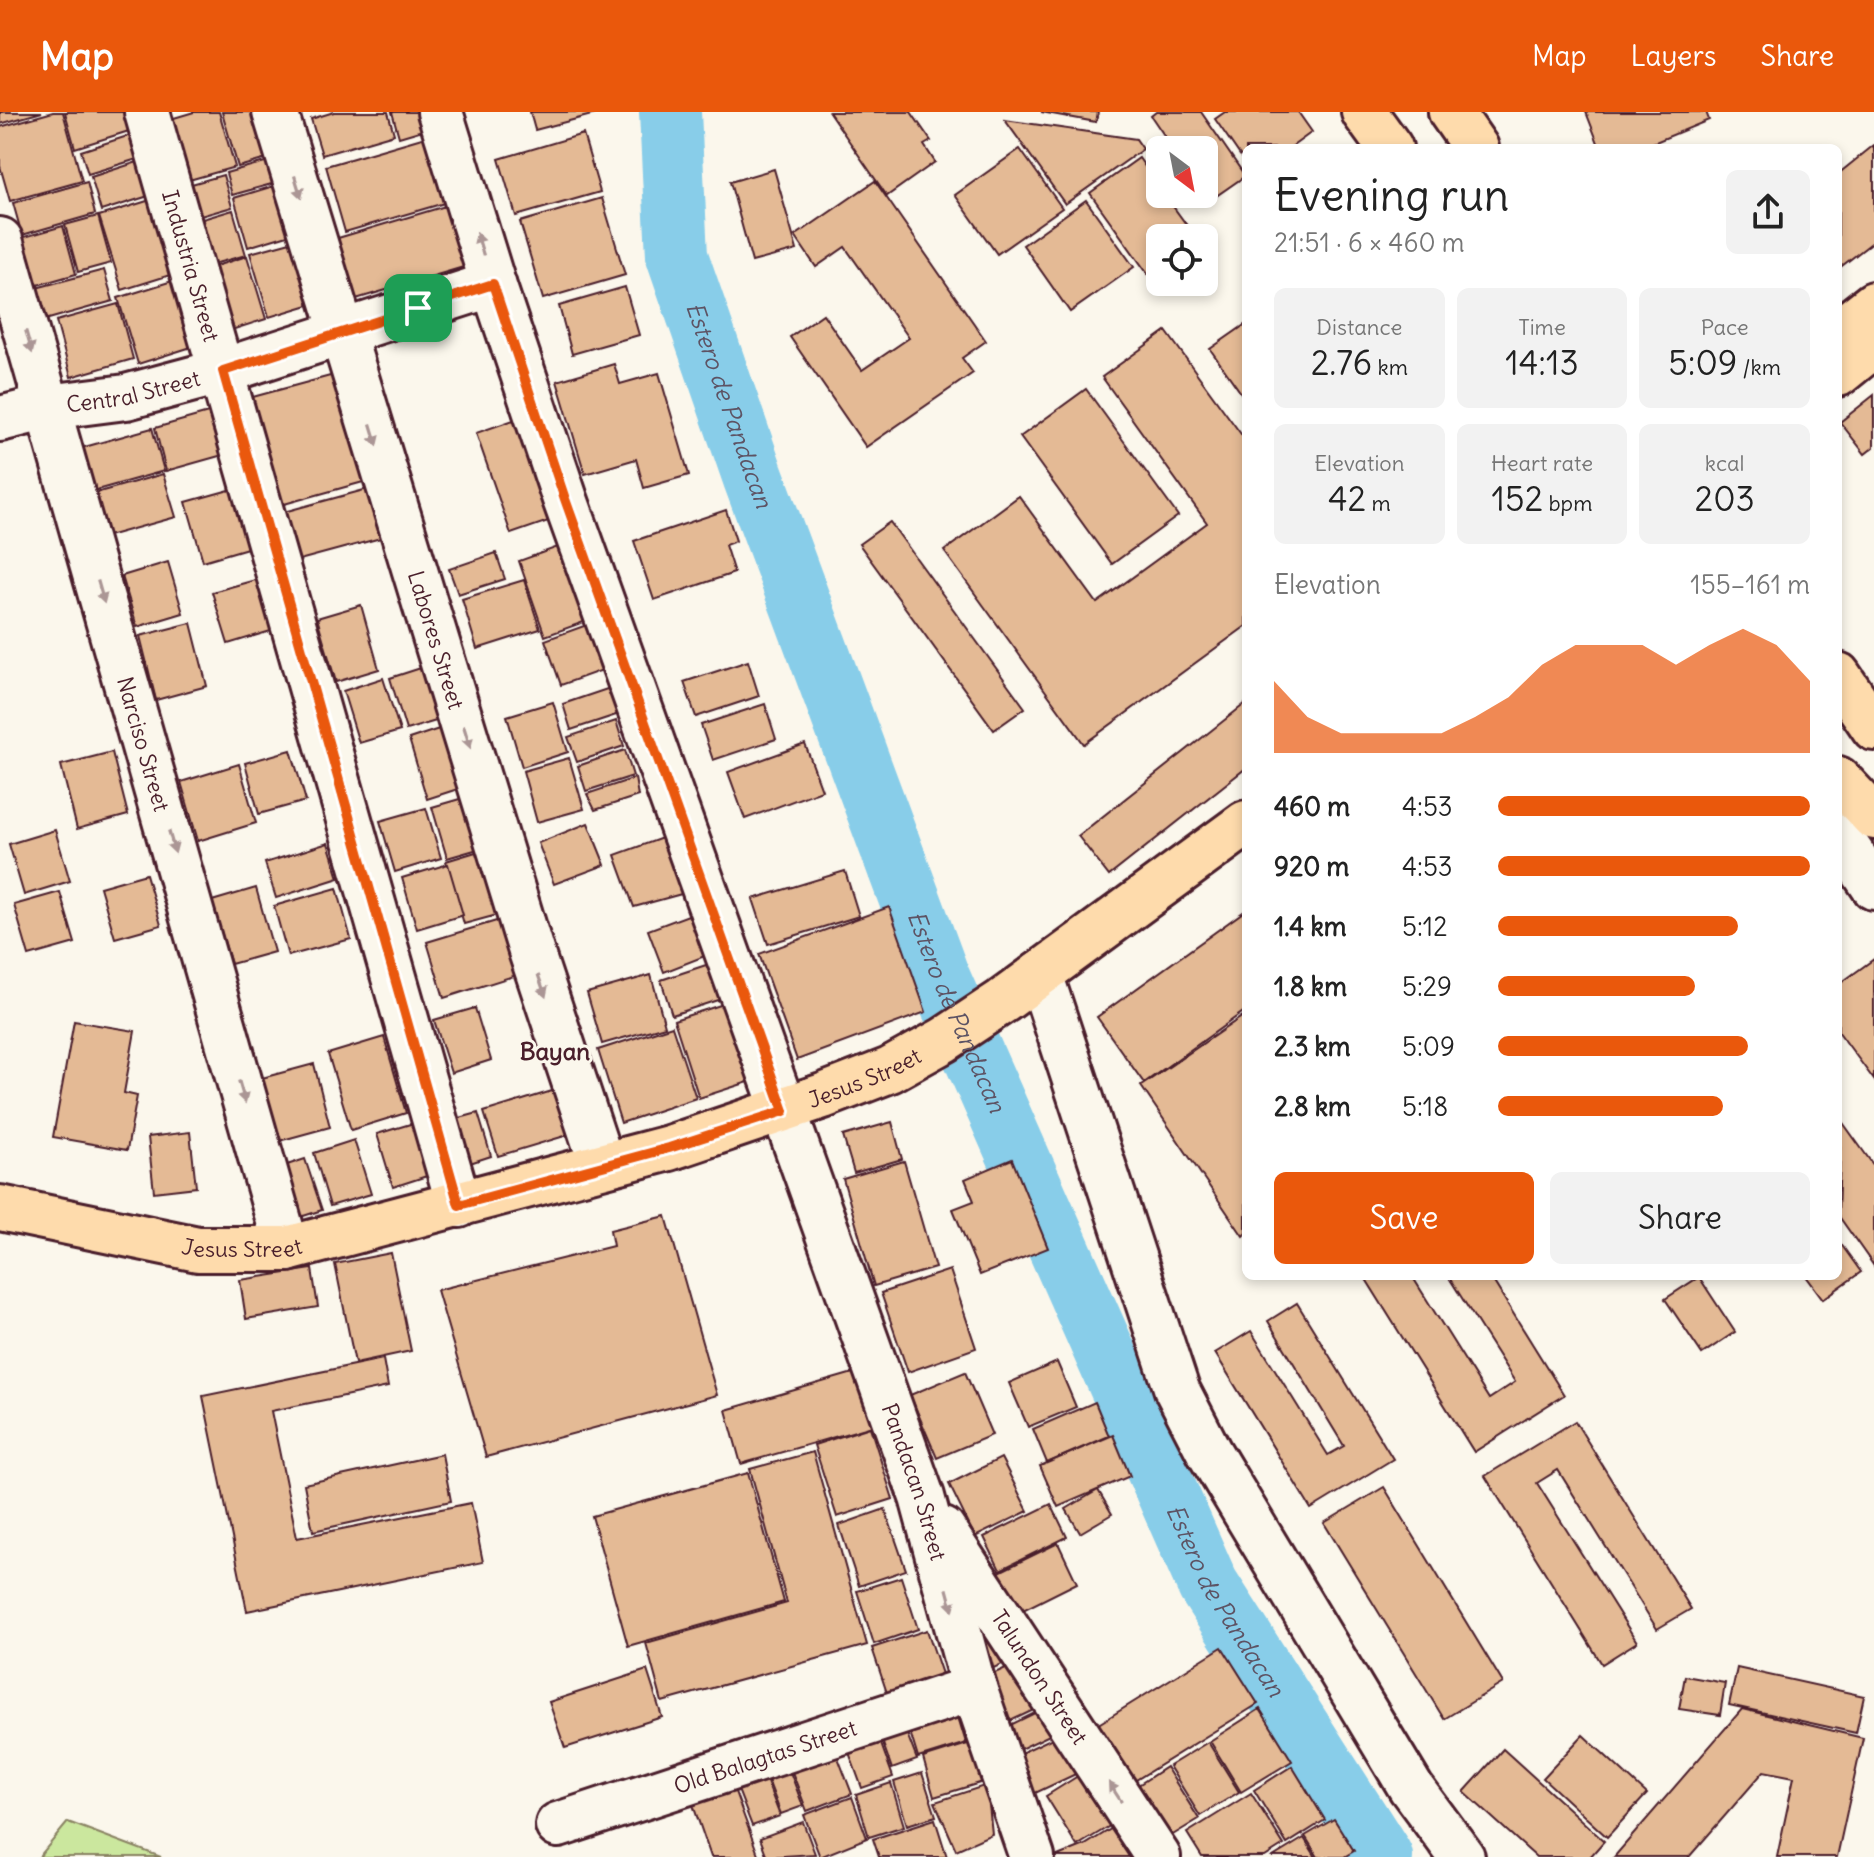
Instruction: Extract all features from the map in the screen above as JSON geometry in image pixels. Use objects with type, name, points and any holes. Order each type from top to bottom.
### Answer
[{"type":"main road","points":[[1364,112],[1387,144]]},
{"type":"main road","points":[[1451,112],[1473,144]]},
{"type":"main road","points":[[1842,329],[1874,304]]},
{"type":"main road","points":[[1842,371],[1874,345]]},
{"type":"main road","points":[[1842,681],[1874,728]]},
{"type":"main road","points":[[1842,783],[1874,817]]},
{"type":"main road","name":"Jesus Street","points":[[0,1208],[198,1249],[287,1249],[459,1205],[784,1111],[890,1070],[944,1040],[1003,1001],[1242,826]]},
{"type":"street","name":"Industria Street","points":[[147,112],[459,1205]]},
{"type":"street","name":"Labores Street","points":[[275,112],[531,951],[602,1165]]},
{"type":"street","name":"Pandacan Street","points":[[440,112],[493,284],[565,499],[922,1497],[974,1688],[1032,1857]]},
{"type":"street","name":"Narciso Street","points":[[0,240],[287,1249]]},
{"type":"street","name":"Central Street","points":[[0,419],[48,407],[126,397],[223,371],[493,284]]},
{"type":"street","points":[[1842,840],[1874,887]]},
{"type":"street","points":[[1040,974],[1149,1293],[1177,1390],[1209,1452],[1411,1788],[1462,1857]]},
{"type":"street","name":"Talundon Street","points":[[922,1497],[1158,1857]]},
{"type":"street","name":"Old Balagtas Street","points":[[558,1825],[974,1688]]},
{"type":"green space","points":[[68,1822],[161,1857],[39,1857]]},
{"type":"building","points":[[0,112],[42,112],[0,124]]},
{"type":"building","points":[[63,112],[82,181],[10,201],[0,166],[0,127]]},
{"type":"building","points":[[65,112],[126,112],[132,130],[75,148]]},
{"type":"building","points":[[194,112],[219,112],[235,167],[175,184],[157,123]]},
{"type":"building","points":[[222,112],[268,112],[281,155],[238,167]]},
{"type":"building","points":[[334,112],[388,112],[394,134],[322,155],[311,119]]},
{"type":"building","points":[[392,112],[432,112],[436,126],[399,137]]},
{"type":"building","points":[[530,112],[603,112],[535,130]]},
{"type":"building","points":[[829,112],[911,112],[931,141],[924,145],[935,162],[887,196]]},
{"type":"building","points":[[1041,112],[1098,112],[1096,122]]},
{"type":"building","points":[[1156,112],[1201,112],[1218,136],[1165,136],[1151,116]]},
{"type":"building","points":[[1225,112],[1298,112],[1312,132],[1296,144],[1242,144],[1242,158],[1215,119]]},
{"type":"building","points":[[1586,112],[1706,112],[1709,120],[1651,144],[1598,144]]},
{"type":"building","points":[[1005,120],[1136,139],[1143,149],[1065,204]]},
{"type":"building","points":[[140,132],[147,156],[88,174],[81,151]]},
{"type":"building","points":[[439,133],[458,199],[345,232],[326,166]]},
{"type":"building","points":[[583,134],[600,192],[516,216],[499,159]]},
{"type":"building","points":[[1218,137],[1242,172],[1242,178],[1218,195]]},
{"type":"building","points":[[1874,145],[1874,241],[1842,266],[1842,171]]},
{"type":"building","points":[[1020,149],[1062,208],[997,254],[955,195]]},
{"type":"building","points":[[1139,158],[1146,168],[1146,208],[1174,208],[1186,224],[1146,224],[1146,271],[1090,193]]},
{"type":"building","points":[[147,159],[158,193],[101,211],[91,177]]},
{"type":"building","points":[[272,160],[279,182],[232,195],[226,173]]},
{"type":"building","points":[[774,169],[797,250],[752,262],[730,182]]},
{"type":"building","points":[[223,175],[232,207],[183,221],[174,189]]},
{"type":"building","points":[[875,181],[986,341],[962,358],[973,373],[866,447],[790,337],[823,314],[862,370],[909,338],[845,247],[816,267],[795,236]]},
{"type":"building","points":[[87,182],[95,214],[22,235],[13,203]]},
{"type":"building","points":[[277,185],[291,234],[248,247],[234,198]]},
{"type":"building","points":[[160,197],[183,271],[122,290],[99,216]]},
{"type":"building","points":[[602,198],[625,275],[543,299],[520,222]]},
{"type":"building","points":[[1086,200],[1134,267],[1070,312],[1023,245]]},
{"type":"building","points":[[459,202],[477,263],[356,299],[338,238]]},
{"type":"building","points":[[233,210],[246,255],[202,267],[189,223]]},
{"type":"building","points":[[98,216],[111,263],[78,272],[65,225]]},
{"type":"building","points":[[63,226],[76,274],[34,286],[21,238]]},
{"type":"building","points":[[294,241],[312,304],[269,317],[250,253]]},
{"type":"building","points":[[247,256],[266,319],[222,333],[203,270]]},
{"type":"building","points":[[104,270],[113,301],[45,320],[36,288]]},
{"type":"building","points":[[185,277],[204,343],[138,364],[118,298]]},
{"type":"building","points":[[625,287],[639,335],[572,354],[559,306]]},
{"type":"building","points":[[118,304],[133,359],[71,377],[56,321]]},
{"type":"building","points":[[1242,327],[1242,394],[1210,349]]},
{"type":"building","points":[[1166,331],[1242,436],[1242,629],[1084,744],[944,551],[1019,496],[1097,603],[1207,523],[1102,377]]},
{"type":"building","points":[[614,364],[620,384],[659,373],[689,475],[644,488],[636,459],[585,474],[557,381]]},
{"type":"building","points":[[345,372],[374,479],[277,506],[249,398]]},
{"type":"building","points":[[1086,389],[1178,516],[1112,564],[1020,437]]},
{"type":"building","points":[[1874,395],[1874,447],[1865,454],[1842,420]]},
{"type":"building","points":[[226,408],[237,451],[166,471],[155,428]]},
{"type":"building","points":[[528,415],[563,516],[511,534],[476,433]]},
{"type":"building","points":[[152,428],[164,471],[93,491],[81,448]]},
{"type":"building","points":[[163,474],[176,517],[104,537],[92,494]]},
{"type":"building","points":[[244,486],[261,544],[203,561],[186,502]]},
{"type":"building","points":[[375,487],[388,536],[292,562],[280,513]]},
{"type":"building","points":[[726,510],[736,541],[725,545],[734,573],[654,600],[634,541]]},
{"type":"building","points":[[890,522],[1025,708],[994,730],[859,544]]},
{"type":"building","points":[[569,543],[595,618],[545,636],[519,561]]},
{"type":"building","points":[[496,553],[505,579],[458,594],[449,569]]},
{"type":"building","points":[[168,562],[183,613],[137,627],[122,576]]},
{"type":"building","points":[[259,579],[274,630],[228,644],[212,592]]},
{"type":"building","points":[[524,580],[540,629],[477,649],[462,599]]},
{"type":"building","points":[[361,605],[379,669],[336,682],[317,618]]},
{"type":"building","points":[[595,622],[611,667],[561,685],[545,640]]},
{"type":"building","points":[[191,623],[207,686],[156,700],[140,636]]},
{"type":"building","points":[[748,661],[759,696],[696,717],[684,682]]},
{"type":"building","points":[[430,665],[446,718],[406,730],[390,678]]},
{"type":"building","points":[[383,678],[400,731],[359,743],[343,691]]},
{"type":"building","points":[[610,688],[619,714],[571,730],[563,704]]},
{"type":"building","points":[[553,702],[568,752],[522,767],[507,716]]},
{"type":"building","points":[[765,704],[776,739],[713,760],[701,725]]},
{"type":"building","points":[[1242,706],[1242,771],[1109,876],[1078,836]]},
{"type":"building","points":[[616,721],[624,746],[577,762],[568,737]]},
{"type":"building","points":[[451,725],[470,785],[427,799],[409,739]]},
{"type":"building","points":[[805,744],[822,790],[745,819],[728,772]]},
{"type":"building","points":[[291,750],[306,801],[259,814],[245,763]]},
{"type":"building","points":[[625,750],[633,776],[586,791],[578,766]]},
{"type":"building","points":[[112,752],[128,815],[77,829],[61,765]]},
{"type":"building","points":[[569,758],[584,809],[537,822],[523,771]]},
{"type":"building","points":[[239,764],[256,823],[198,841],[181,782]]},
{"type":"building","points":[[635,778],[638,796],[595,810],[587,794]]},
{"type":"building","points":[[477,794],[492,845],[447,858],[432,807]]},
{"type":"building","points":[[426,808],[441,858],[395,872],[380,821]]},
{"type":"building","points":[[588,823],[605,865],[554,884],[538,843]]},
{"type":"building","points":[[55,830],[70,881],[24,895],[9,844]]},
{"type":"building","points":[[665,837],[685,893],[634,907],[615,855]]},
{"type":"building","points":[[328,843],[339,878],[276,898],[265,863]]},
{"type":"building","points":[[489,848],[508,912],[464,924],[446,861]]},
{"type":"building","points":[[448,864],[463,915],[417,929],[402,878]]},
{"type":"building","points":[[845,871],[859,916],[768,944],[753,899]]},
{"type":"building","points":[[146,874],[161,925],[115,938],[100,887]]},
{"type":"building","points":[[256,888],[274,952],[231,964],[212,901]]},
{"type":"building","points":[[337,888],[351,939],[288,956],[274,906]]},
{"type":"building","points":[[60,892],[75,943],[29,956],[14,905]]},
{"type":"building","points":[[889,907],[926,1012],[797,1060],[759,954]]},
{"type":"building","points":[[699,911],[715,952],[664,972],[648,930]]},
{"type":"building","points":[[1242,913],[1242,1013],[1144,1083],[1097,1017]]},
{"type":"building","points":[[503,919],[520,974],[444,998],[427,942]]},
{"type":"building","points":[[724,959],[736,994],[672,1015],[661,980]]},
{"type":"building","points":[[1874,959],[1874,1080],[1842,1036],[1842,982]]},
{"type":"building","points":[[651,975],[665,1026],[602,1044],[587,993]]},
{"type":"building","points":[[739,999],[764,1077],[699,1098],[674,1020]]},
{"type":"building","points":[[475,1008],[491,1060],[451,1073],[434,1020]]},
{"type":"building","points":[[1242,1017],[1242,1235],[1141,1086]]},
{"type":"building","points":[[74,1021],[135,1031],[124,1093],[137,1096],[127,1150],[53,1137]]},
{"type":"building","points":[[672,1026],[696,1098],[621,1123],[598,1050]]},
{"type":"building","points":[[384,1037],[406,1113],[351,1130],[328,1054]]},
{"type":"building","points":[[314,1064],[330,1127],[279,1141],[262,1078]]},
{"type":"building","points":[[565,1087],[578,1132],[498,1156],[484,1112]]},
{"type":"building","points":[[478,1113],[491,1156],[470,1163],[456,1119]]},
{"type":"building","points":[[1842,1121],[1874,1166],[1874,1266],[1842,1221]]},
{"type":"building","points":[[417,1122],[433,1174],[393,1187],[377,1134]]},
{"type":"building","points":[[892,1122],[902,1159],[854,1173],[843,1136]]},
{"type":"building","points":[[190,1132],[196,1187],[154,1192],[148,1137]]},
{"type":"building","points":[[354,1140],[371,1194],[330,1206],[314,1153]]},
{"type":"building","points":[[305,1159],[322,1210],[291,1220],[275,1169]]},
{"type":"building","points":[[1012,1159],[1048,1248],[980,1275],[953,1209],[974,1201],[965,1179]]},
{"type":"building","points":[[904,1161],[935,1268],[874,1286],[843,1179]]},
{"type":"building","points":[[666,1216],[717,1395],[486,1457],[437,1290],[613,1246],[610,1230]]},
{"type":"building","points":[[1842,1246],[1861,1272],[1823,1299],[1809,1280],[1842,1280]]},
{"type":"building","points":[[391,1253],[411,1351],[355,1363],[335,1264]]},
{"type":"building","points":[[312,1269],[318,1307],[246,1319],[240,1280]]},
{"type":"building","points":[[950,1270],[976,1348],[908,1372],[881,1293]]},
{"type":"building","points":[[1366,1280],[1415,1280],[1489,1399],[1515,1382],[1451,1280],[1492,1280],[1564,1395],[1474,1452]]},
{"type":"building","points":[[1694,1280],[1701,1280],[1735,1332],[1702,1354],[1665,1299]]},
{"type":"building","points":[[1297,1303],[1393,1459],[1311,1509],[1215,1353],[1251,1331],[1328,1455],[1344,1446],[1268,1321]]},
{"type":"building","points":[[383,1359],[388,1387],[271,1411],[297,1538],[471,1503],[483,1562],[247,1611],[203,1396]]},
{"type":"building","points":[[1057,1362],[1076,1407],[1028,1427],[1009,1383]]},
{"type":"building","points":[[860,1371],[876,1425],[741,1464],[726,1410]]},
{"type":"building","points":[[965,1372],[992,1435],[937,1458],[910,1395]]},
{"type":"building","points":[[1095,1402],[1109,1436],[1047,1463],[1033,1429]]},
{"type":"building","points":[[1575,1421],[1691,1609],[1657,1629],[1558,1470],[1537,1483],[1637,1642],[1602,1664],[1485,1476]]},
{"type":"building","points":[[870,1427],[893,1499],[837,1517],[814,1445]]},
{"type":"building","points":[[1113,1435],[1130,1476],[1058,1507],[1040,1466]]},
{"type":"building","points":[[813,1452],[867,1645],[662,1702],[646,1643],[787,1603],[750,1469]]},
{"type":"building","points":[[442,1454],[451,1501],[313,1531],[304,1484]]},
{"type":"building","points":[[1001,1458],[1028,1511],[975,1537],[949,1484]]},
{"type":"building","points":[[748,1473],[784,1602],[628,1646],[592,1516]]},
{"type":"building","points":[[1384,1487],[1503,1683],[1444,1719],[1324,1523]]},
{"type":"building","points":[[1098,1490],[1112,1514],[1080,1533],[1066,1509]]},
{"type":"building","points":[[1051,1504],[1067,1537],[1000,1570],[984,1537]]},
{"type":"building","points":[[885,1509],[906,1570],[859,1586],[839,1525]]},
{"type":"building","points":[[1058,1543],[1077,1583],[1009,1617],[989,1577]]},
{"type":"building","points":[[901,1577],[918,1629],[874,1644],[857,1591]]},
{"type":"building","points":[[998,1626],[1013,1659],[985,1672],[970,1639]]},
{"type":"building","points":[[927,1630],[946,1686],[891,1705],[872,1648]]},
{"type":"building","points":[[1222,1647],[1258,1704],[1120,1790],[1084,1733]]},
{"type":"building","points":[[1021,1661],[1042,1706],[1006,1723],[984,1678]]},
{"type":"building","points":[[1737,1668],[1864,1696],[1856,1733],[1729,1705]]},
{"type":"building","points":[[647,1670],[662,1717],[565,1748],[549,1702]]},
{"type":"building","points":[[1685,1676],[1725,1683],[1720,1715],[1679,1709]]},
{"type":"building","points":[[954,1704],[966,1743],[918,1758],[906,1719]]},
{"type":"building","points":[[1047,1707],[1058,1731],[1014,1752],[1002,1729]]},
{"type":"building","points":[[1260,1709],[1292,1761],[1241,1792],[1210,1741]]},
{"type":"building","points":[[1742,1709],[1863,1738],[1837,1857],[1777,1857],[1794,1777],[1764,1771],[1689,1857],[1614,1857]]},
{"type":"building","points":[[904,1726],[917,1760],[892,1769],[880,1735]]},
{"type":"building","points":[[877,1733],[893,1777],[862,1788],[846,1744]]},
{"type":"building","points":[[1063,1733],[1082,1771],[1029,1796],[1010,1758]]},
{"type":"building","points":[[1583,1735],[1647,1794],[1607,1837],[1543,1778]]},
{"type":"building","points":[[1208,1742],[1239,1792],[1200,1816],[1169,1766]]},
{"type":"building","points":[[971,1743],[983,1782],[934,1797],[923,1758]]},
{"type":"building","points":[[834,1747],[852,1794],[807,1811],[789,1764]]},
{"type":"building","points":[[1503,1749],[1604,1841],[1590,1857],[1536,1857],[1464,1792]]},
{"type":"building","points":[[787,1764],[803,1806],[781,1814],[765,1772]]},
{"type":"building","points":[[1292,1766],[1325,1820],[1287,1844],[1254,1790]]},
{"type":"building","points":[[1166,1767],[1199,1819],[1158,1844],[1126,1793]]},
{"type":"building","points":[[763,1772],[780,1816],[752,1826],[735,1782]]},
{"type":"building","points":[[922,1773],[936,1816],[907,1825],[894,1782]]},
{"type":"building","points":[[1081,1774],[1113,1824],[1077,1846],[1046,1796]]},
{"type":"building","points":[[731,1781],[759,1857],[711,1857],[690,1796]]},
{"type":"building","points":[[891,1783],[904,1826],[869,1837],[856,1795]]},
{"type":"building","points":[[987,1785],[992,1834],[956,1850],[935,1802]]},
{"type":"building","points":[[1251,1793],[1284,1845],[1265,1857],[1202,1857],[1187,1833]]},
{"type":"building","points":[[852,1797],[867,1838],[820,1857],[804,1815]]},
{"type":"building","points":[[935,1819],[947,1857],[879,1857],[873,1839]]},
{"type":"building","points":[[1334,1819],[1354,1851],[1344,1857],[1318,1857],[1305,1836]]},
{"type":"building","points":[[803,1822],[815,1854],[767,1857],[760,1838]]},
{"type":"building","points":[[1122,1822],[1144,1857],[1055,1857],[1085,1845]]},
{"type":"building","points":[[1304,1838],[1316,1857],[1273,1857]]},
{"type":"waterway","name":"Estero de Pandacan","points":[[670,112],[677,256],[753,476],[938,975],[1208,1585],[1382,1857]]},
{"type":"district","name":"Bayan","points":[[555,1052]]},
{"type":"route","points":[[493,284],[565,499],[784,1111],[669,1148],[459,1205],[223,371],[418,308],[493,284]]}]
